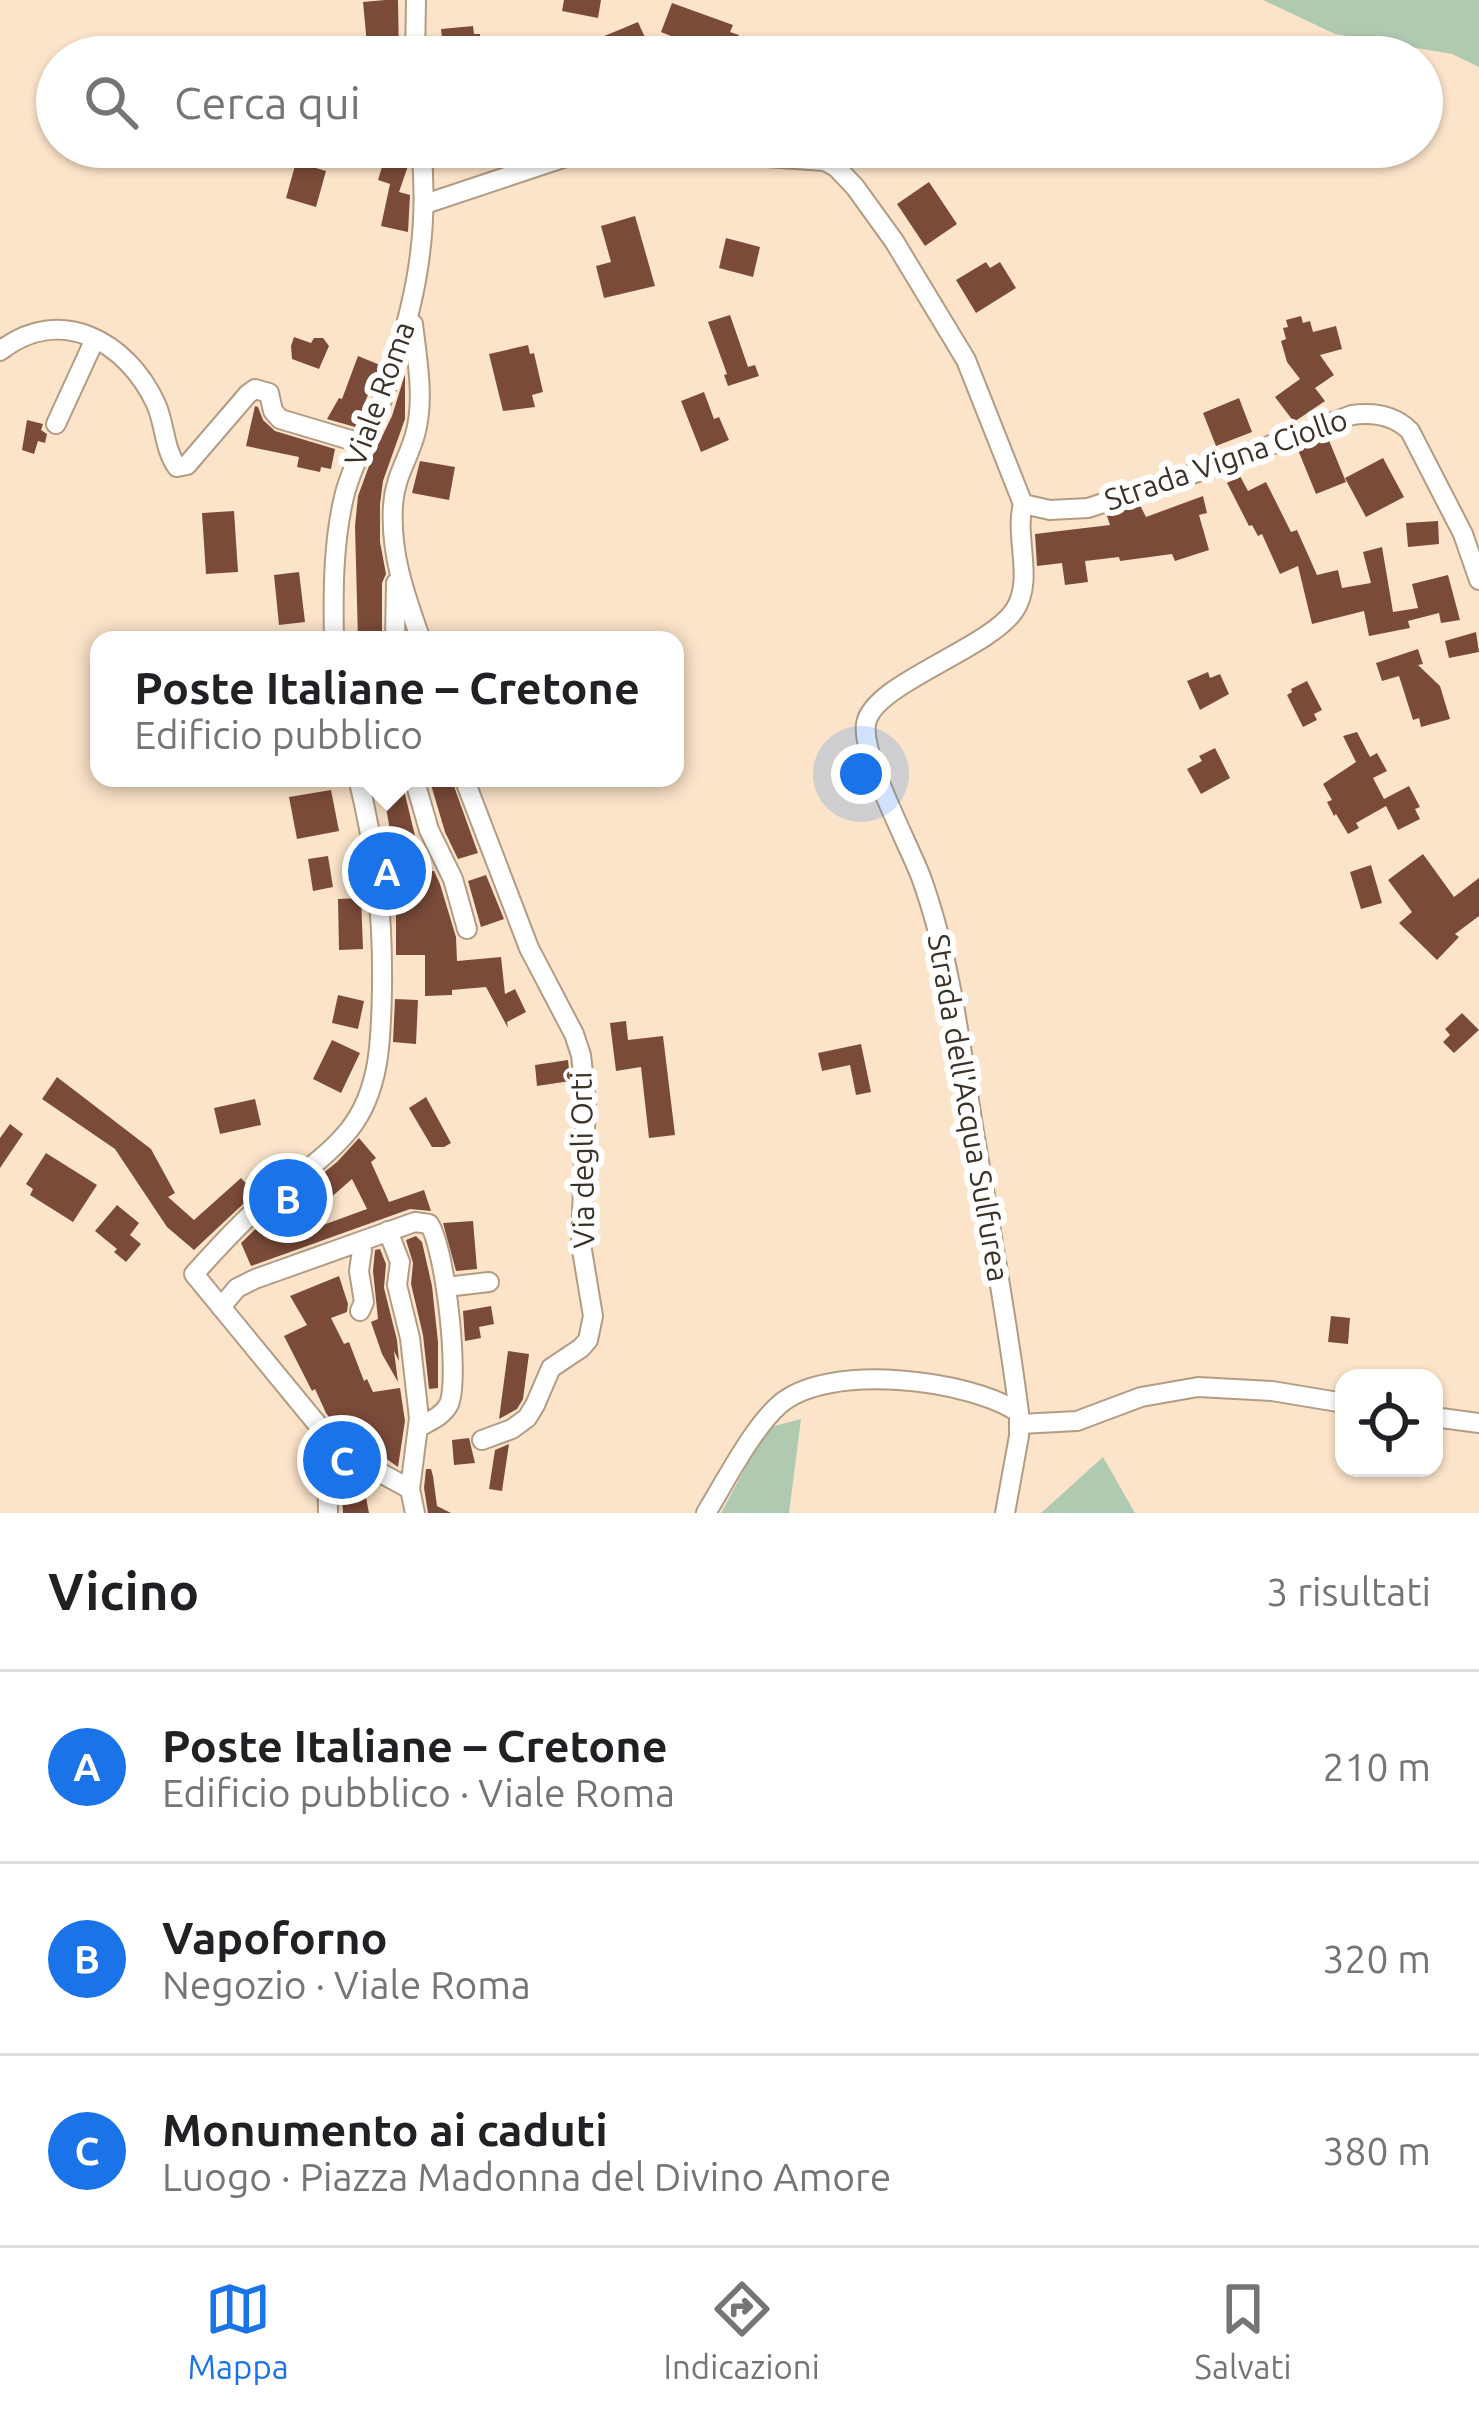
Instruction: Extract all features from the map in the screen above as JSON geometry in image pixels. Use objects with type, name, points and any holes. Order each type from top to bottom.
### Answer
[{"type":"street","points":[[416,0],[416,36]]},
{"type":"street","name":"Viale Roma","points":[[334,631],[340,518],[347,484],[396,361],[420,265],[422,168]]},
{"type":"street","points":[[425,204],[533,168]]},
{"type":"street","points":[[837,168],[894,241],[966,360],[1023,504]]},
{"type":"street","points":[[395,631],[394,498],[417,430],[419,403],[411,311]]},
{"type":"street","points":[[0,351],[38,330],[64,330],[95,339],[121,354],[155,404],[177,467],[187,465],[255,389],[269,393],[280,419],[364,444]]},
{"type":"street","points":[[56,424],[95,339]]},
{"type":"street","name":"Strada Vigna Ciollo","points":[[1023,504],[1050,510],[1088,508],[1348,416],[1378,415],[1410,431],[1463,535],[1479,580]]},
{"type":"street","name":"Strada dell'Acqua Sulfurea","points":[[1005,1513],[1019,1419],[947,970],[926,892],[873,764],[865,728],[869,713],[889,694],[991,633],[1017,606],[1023,583],[1023,504]]},
{"type":"street","points":[[397,566],[418,631]]},
{"type":"street","points":[[360,787],[376,860],[383,929],[381,1026],[372,1087],[357,1119],[339,1141],[251,1214],[194,1274],[327,1436],[410,1490]]},
{"type":"street","points":[[417,787],[467,929]]},
{"type":"street","name":"Via degli Orti","points":[[467,787],[529,948],[581,1054],[586,1101],[581,1244],[593,1323],[586,1343],[551,1368],[527,1418],[482,1440]]},
{"type":"street","points":[[221,1307],[243,1285],[418,1221],[429,1224],[446,1287],[451,1398],[442,1413],[419,1427]]},
{"type":"street","points":[[388,1231],[400,1262],[397,1285],[410,1338],[419,1427],[410,1490],[416,1513]]},
{"type":"street","points":[[360,1311],[364,1302],[359,1271],[362,1250]]},
{"type":"street","points":[[446,1287],[489,1282]]},
{"type":"street","points":[[706,1513],[768,1417],[785,1400],[808,1389],[849,1382],[929,1383],[989,1397],[1019,1419],[1077,1421],[1141,1397],[1198,1388],[1259,1390],[1335,1402]]},
{"type":"street","points":[[1443,1418],[1479,1423]]},
{"type":"street","points":[[327,1436],[328,1513]]},
{"type":"green space","points":[[1263,0],[1479,0],[1479,67],[1443,52],[1443,36],[1335,34]]},
{"type":"green space","points":[[801,1419],[789,1513],[721,1513],[767,1428]]},
{"type":"green space","points":[[1103,1457],[1135,1513],[1041,1513]]},
{"type":"building","points":[[398,0],[399,36],[366,36],[363,2]]},
{"type":"building","points":[[564,0],[601,0],[598,18],[562,11]]},
{"type":"building","points":[[672,3],[733,25],[730,32],[739,35],[671,36],[661,32]]},
{"type":"building","points":[[638,22],[644,36],[604,36]]},
{"type":"building","points":[[473,26],[474,34],[480,36],[442,36],[441,29]]},
{"type":"building","points":[[294,168],[326,171],[316,207],[286,198]]},
{"type":"building","points":[[382,168],[407,168],[399,192],[410,195],[408,232],[381,226],[390,184],[378,180]]},
{"type":"building","points":[[929,182],[957,224],[925,246],[897,204]]},
{"type":"building","points":[[635,216],[655,286],[604,298],[596,266],[611,262],[601,226]]},
{"type":"building","points":[[726,238],[760,247],[753,277],[719,268]]},
{"type":"building","points":[[986,262],[990,268],[1000,262],[1016,288],[976,313],[956,280]]},
{"type":"building","points":[[730,315],[748,367],[755,365],[759,376],[728,386],[708,322]]},
{"type":"building","points":[[1301,316],[1303,323],[1310,321],[1313,332],[1336,326],[1342,349],[1320,355],[1334,375],[1315,388],[1325,401],[1294,422],[1275,397],[1300,379],[1287,362],[1281,341],[1286,339],[1286,320]]},
{"type":"building","points":[[294,337],[311,343],[323,338],[329,346],[319,369],[292,359]]},
{"type":"building","points":[[528,345],[543,392],[532,395],[535,407],[503,411],[489,354]]},
{"type":"building","points":[[358,356],[380,365],[355,427],[327,419],[342,399]]},
{"type":"building","points":[[405,374],[405,419],[383,481],[380,504],[386,574],[382,631],[358,631],[358,496]]},
{"type":"building","points":[[704,392],[714,419],[719,417],[729,440],[701,452],[681,401]]},
{"type":"building","points":[[1239,398],[1252,432],[1216,446],[1203,413]]},
{"type":"building","points":[[255,406],[275,431],[335,449],[331,469],[321,467],[320,472],[297,467],[299,457],[246,446]]},
{"type":"building","points":[[27,420],[43,424],[41,430],[47,434],[45,443],[38,441],[34,454],[22,450]]},
{"type":"building","points":[[1328,438],[1346,482],[1316,494],[1298,450]]},
{"type":"building","points":[[1383,458],[1404,497],[1366,517],[1345,478]]},
{"type":"building","points":[[420,461],[455,467],[449,500],[412,493]]},
{"type":"building","points":[[1240,476],[1248,491],[1266,482],[1291,532],[1297,530],[1317,575],[1338,570],[1342,588],[1371,583],[1363,552],[1382,547],[1393,612],[1418,608],[1412,584],[1448,575],[1460,620],[1441,623],[1439,613],[1408,621],[1410,628],[1369,636],[1364,611],[1312,624],[1298,566],[1280,574],[1262,534],[1258,536],[1249,526],[1227,483]]},
{"type":"building","points":[[1203,496],[1207,513],[1199,515],[1209,550],[1175,561],[1172,554],[1085,561],[1088,582],[1065,585],[1062,563],[1037,566],[1035,534],[1110,525],[1107,516],[1140,505],[1146,517]]},
{"type":"building","points":[[234,511],[238,572],[206,574],[202,513]]},
{"type":"building","points":[[1438,521],[1439,544],[1408,547],[1406,523]]},
{"type":"building","points":[[299,572],[305,622],[279,625],[274,575]]},
{"type":"building","points":[[1476,632],[1479,652],[1449,658],[1445,641]]},
{"type":"building","points":[[1418,649],[1423,664],[1418,665],[1440,686],[1450,719],[1421,727],[1419,718],[1413,720],[1399,676],[1382,681],[1376,663]]},
{"type":"building","points":[[1208,672],[1210,678],[1220,674],[1229,694],[1200,710],[1187,681]]},
{"type":"building","points":[[1307,681],[1322,710],[1314,714],[1317,720],[1303,727],[1287,695]]},
{"type":"building","points":[[1357,732],[1370,757],[1377,753],[1387,771],[1373,778],[1384,799],[1409,786],[1420,807],[1415,809],[1420,819],[1398,830],[1386,806],[1356,823],[1359,828],[1348,834],[1334,816],[1323,784],[1356,762],[1343,736]]},
{"type":"building","points":[[1215,748],[1230,778],[1201,794],[1187,769]]},
{"type":"building","points":[[382,787],[403,787],[419,872],[434,871],[440,884],[456,937],[457,961],[501,957],[505,994],[515,989],[526,1012],[507,1022],[508,1028],[486,987],[425,996],[425,955],[396,955],[392,841]]},
{"type":"building","points":[[432,787],[454,787],[478,853],[458,859]]},
{"type":"building","points":[[331,790],[339,831],[297,839],[289,797]]},
{"type":"building","points":[[1423,854],[1454,897],[1479,878],[1479,916],[1455,934],[1459,937],[1437,960],[1399,923],[1412,912],[1388,880]]},
{"type":"building","points":[[328,856],[333,887],[313,891],[308,859]]},
{"type":"building","points":[[1371,865],[1382,903],[1361,909],[1350,872]]},
{"type":"building","points":[[486,875],[504,919],[481,927],[468,881]]},
{"type":"building","points":[[361,898],[363,949],[339,950],[338,899]]},
{"type":"building","points":[[338,995],[364,1001],[358,1029],[332,1023]]},
{"type":"building","points":[[395,999],[418,1000],[416,1044],[393,1042]]},
{"type":"building","points":[[1462,1013],[1479,1030],[1454,1053],[1443,1042],[1450,1035],[1445,1029]]},
{"type":"building","points":[[626,1021],[628,1040],[663,1036],[675,1135],[649,1138],[641,1067],[616,1071],[610,1023]]},
{"type":"building","points":[[332,1040],[360,1053],[341,1093],[313,1079]]},
{"type":"building","points":[[861,1044],[871,1092],[856,1095],[850,1065],[822,1071],[818,1053]]},
{"type":"building","points":[[568,1060],[570,1081],[537,1086],[535,1065]]},
{"type":"building","points":[[57,1077],[151,1149],[175,1193],[168,1197],[194,1220],[241,1178],[255,1193],[194,1250],[167,1227],[115,1149],[42,1099]]},
{"type":"building","points":[[426,1097],[451,1143],[444,1147],[432,1147],[409,1108]]},
{"type":"building","points":[[255,1099],[261,1125],[220,1134],[214,1108]]},
{"type":"building","points":[[10,1124],[23,1134],[0,1168],[0,1138]]},
{"type":"building","points":[[359,1138],[376,1158],[371,1162],[389,1202],[424,1190],[431,1211],[410,1209],[251,1266],[241,1243]],"holes":[[[352,1179],[367,1209],[282,1240]]]},
{"type":"building","points":[[46,1153],[97,1185],[73,1222],[30,1195],[33,1189],[26,1184]]},
{"type":"building","points":[[117,1205],[139,1223],[130,1235],[141,1244],[126,1262],[95,1231]]},
{"type":"building","points":[[473,1221],[477,1269],[456,1271],[443,1223]]},
{"type":"building","points":[[416,1236],[422,1242],[432,1286],[438,1388],[429,1389],[411,1284],[413,1263],[406,1240]]},
{"type":"building","points":[[380,1249],[397,1340],[398,1382],[371,1322],[378,1319],[373,1271],[375,1250]]},
{"type":"building","points":[[339,1276],[347,1312],[331,1318],[344,1344],[349,1342],[364,1381],[373,1392],[400,1388],[405,1421],[398,1467],[381,1455],[376,1436],[358,1442],[336,1426],[284,1336],[307,1325],[290,1296]]},
{"type":"building","points":[[491,1306],[494,1324],[479,1327],[481,1338],[465,1341],[463,1311]]},
{"type":"building","points":[[1331,1316],[1350,1318],[1348,1344],[1328,1342]]},
{"type":"building","points":[[508,1351],[529,1354],[523,1399],[517,1409],[499,1419]]},
{"type":"building","points":[[469,1438],[475,1463],[454,1465],[452,1440]]},
{"type":"building","points":[[509,1444],[502,1491],[489,1489],[495,1450]]},
{"type":"building","points":[[344,1464],[362,1477],[369,1513],[343,1513]]},
{"type":"building","points":[[426,1469],[431,1469],[437,1506],[451,1513],[428,1513]]},
{"type":"place","name":"Poste Italiane – Cretone","points":[[387,871]]},
{"type":"place","name":"Vapoforno","points":[[288,1198]]},
{"type":"place","name":"Monumento ai caduti","points":[[342,1460]]}]
